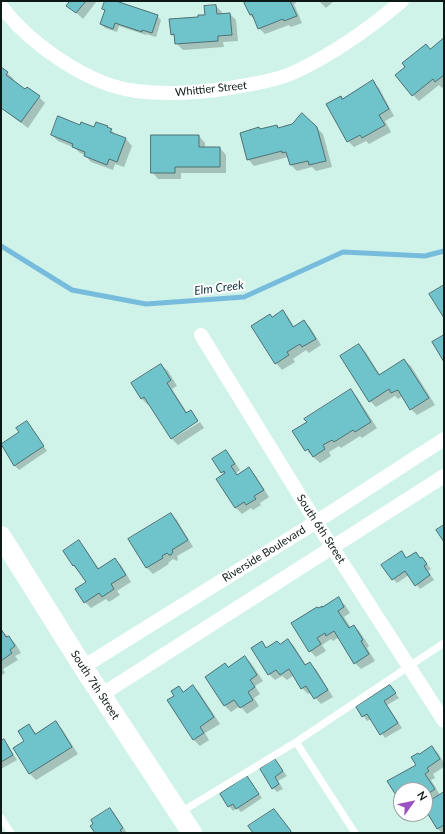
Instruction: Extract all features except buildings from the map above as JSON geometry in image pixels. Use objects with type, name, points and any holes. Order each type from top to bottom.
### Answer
[{"type":"main road","name":"South 7th Street","points":[[1,536],[101,695],[192,833]]},
{"type":"street","name":"Whittier Street","points":[[1,6],[28,35],[61,60],[99,81],[135,91],[177,94],[211,91],[259,83],[296,72],[345,44],[402,1]]},
{"type":"street","name":"South 6th Street","points":[[201,335],[316,522],[444,721]]},
{"type":"street","name":"Riverside Boulevard","points":[[83,667],[316,522],[444,439]]},
{"type":"street","points":[[101,695],[444,476]]},
{"type":"lane","points":[[179,813],[296,742],[444,643]]},
{"type":"lane","points":[[296,742],[355,833]]},
{"type":"lane","points":[[1,818],[11,833]]},
{"type":"waterway","name":"Elm Creek","points":[[1,246],[72,290],[146,304],[244,297],[343,252],[425,256],[444,251]]}]
